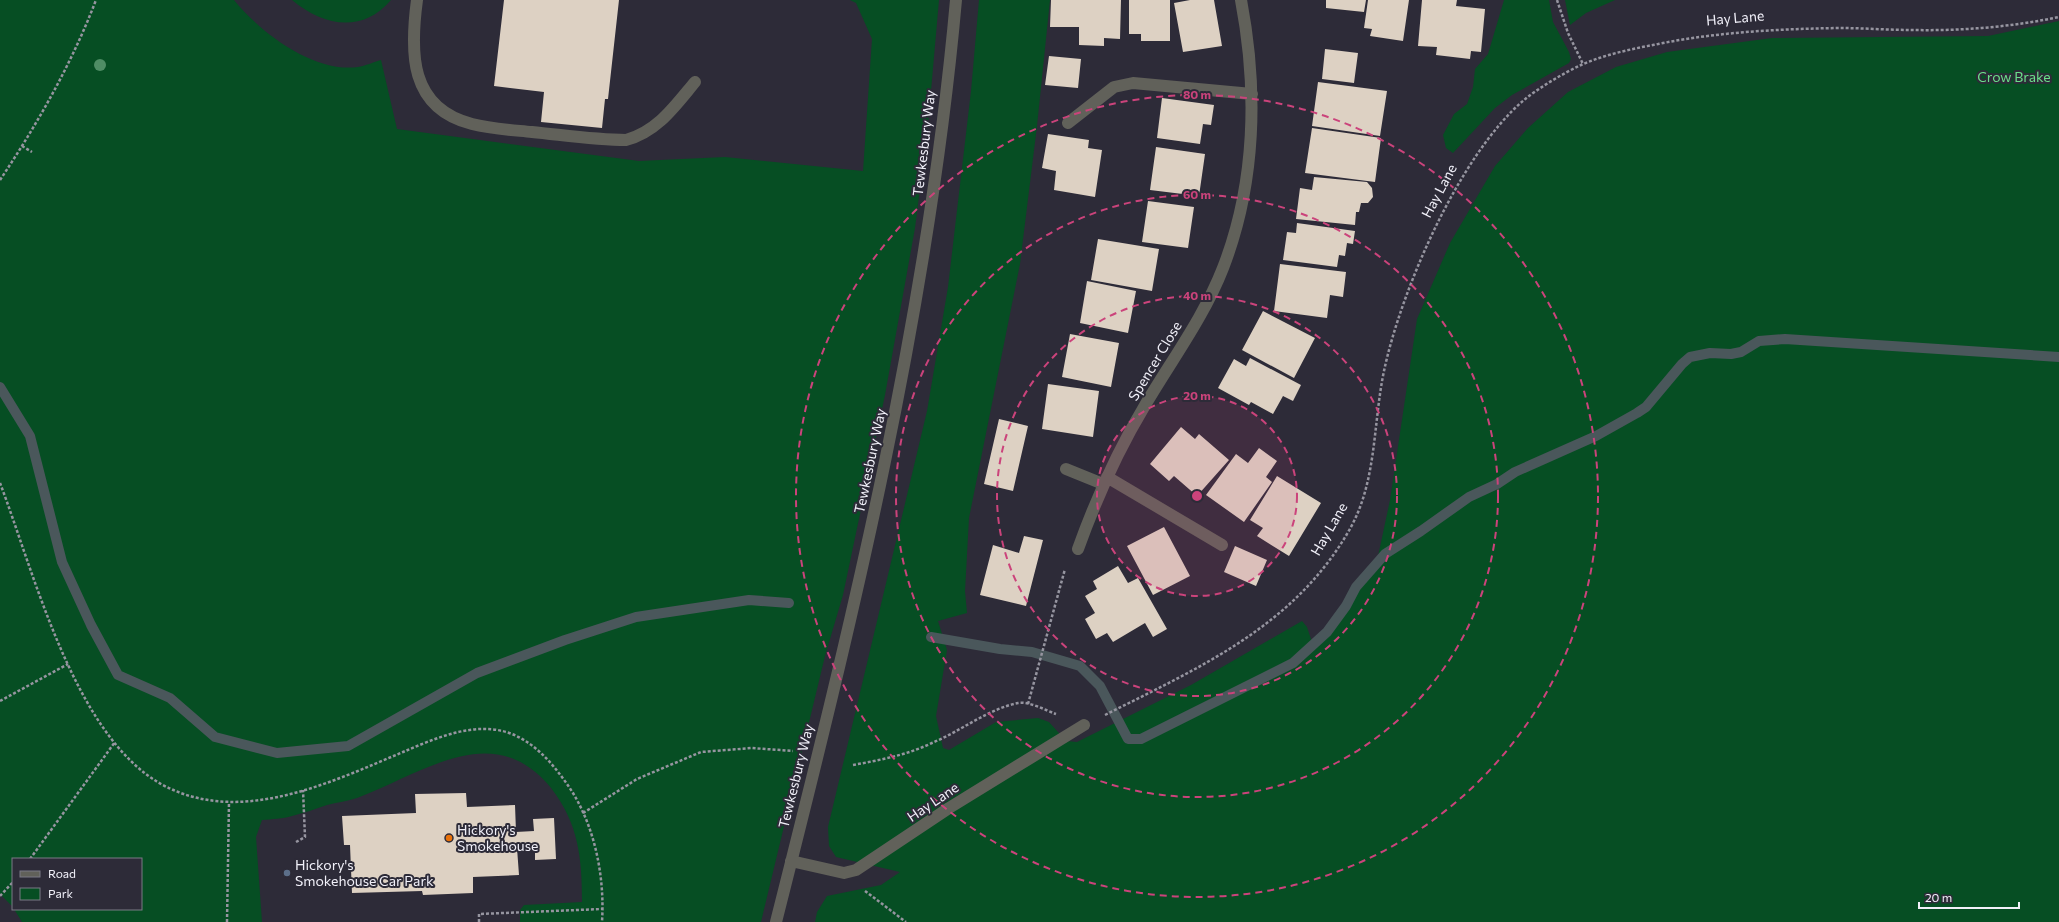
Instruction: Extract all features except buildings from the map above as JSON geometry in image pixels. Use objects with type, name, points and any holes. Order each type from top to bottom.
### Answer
[{"type":"street","points":[[417,0],[413,53],[418,73],[426,93],[435,104],[454,117],[471,124],[493,128],[626,140],[641,136],[654,128],[695,82]]},
{"type":"street","name":"Tewkesbury Way","points":[[776,922],[859,579],[908,351],[935,181],[956,0]]},
{"type":"street","name":"Spencer Close","points":[[1078,549],[1105,480],[1144,406],[1195,323],[1223,268],[1240,217],[1250,160],[1252,94],[1250,53],[1241,0]]},
{"type":"street","points":[[1068,123],[1114,87],[1133,83],[1159,84],[1252,94]]},
{"type":"street","points":[[1066,469],[1105,480],[1222,545]]},
{"type":"street","name":"Hay Lane","points":[[844,873],[856,870],[949,808],[1084,725]]},
{"type":"street","points":[[791,861],[844,873]]},
{"type":"path","points":[[0,180],[22,146],[62,76],[96,0]]},
{"type":"path","points":[[1557,0],[1568,33],[1583,64]]},
{"type":"path","name":"Hay Lane","points":[[1103,716],[1199,667],[1237,645],[1271,621],[1296,600],[1336,552],[1350,528],[1366,491],[1371,468],[1383,374],[1395,330],[1412,280],[1443,214],[1467,170],[1499,126],[1524,100],[1583,64],[1628,50],[1724,33],[1834,28],[1916,30],[1978,28],[2059,17]]},
{"type":"path","points":[[22,146],[32,152]]},
{"type":"path","points":[[0,483],[41,599],[68,664],[91,708],[115,742],[140,768],[160,783],[186,795],[229,802],[250,801],[325,785],[429,741],[463,731],[487,730],[510,734],[530,744],[552,764],[571,790],[583,813],[596,848],[602,922]]},
{"type":"path","points":[[1028,704],[1071,547],[1078,549]]},
{"type":"path","points":[[0,701],[68,664]]},
{"type":"path","points":[[853,765],[907,753],[934,743],[996,712],[1019,703],[1028,704],[1084,725]]},
{"type":"path","points":[[31,858],[115,742]]},
{"type":"path","points":[[583,813],[637,779],[701,752],[752,748],[793,751]]},
{"type":"path","points":[[296,842],[305,837],[303,790]]},
{"type":"path","points":[[228,922],[229,802]]},
{"type":"path","points":[[844,873],[906,922]]},
{"type":"path","points":[[0,896],[12,883]]},
{"type":"path","points":[[479,922],[479,914],[602,909]]},
{"type":"green space","points":[[0,0],[234,0],[258,25],[273,37],[289,48],[323,64],[341,67],[358,67],[381,60],[397,129],[639,161],[725,157],[863,171],[872,39],[856,3],[850,0],[939,0],[928,125],[915,228],[885,395],[843,595],[825,656],[761,922],[520,922],[520,910],[524,905],[582,902],[580,857],[577,842],[568,815],[551,788],[529,768],[507,757],[483,754],[460,757],[435,764],[353,799],[327,805],[289,817],[262,820],[256,837],[262,922],[22,922],[15,910],[142,910],[142,858],[12,858],[12,906],[0,894]]},
{"type":"green space","points":[[292,0],[391,0],[380,11],[368,18],[355,22],[342,22],[316,16]]},
{"type":"green space","name":"Crow Brake","points":[[979,0],[1050,0],[1037,126],[1020,264],[969,518],[965,591],[967,613],[938,621],[947,650],[936,716],[943,748],[949,750],[996,722],[1038,718],[1049,722],[1066,741],[1077,742],[1191,685],[1302,621],[1307,627],[1313,645],[1327,632],[1346,606],[1356,587],[1377,561],[1390,500],[1417,319],[1450,243],[1495,166],[1528,128],[1568,92],[1616,67],[1667,52],[1772,38],[1988,36],[2059,21],[2059,922],[815,922],[817,912],[827,896],[881,885],[900,872],[836,857],[829,846],[828,827],[927,411],[948,287],[971,91]]},
{"type":"green space","points":[[1504,0],[1549,0],[1553,22],[1569,52],[1571,59],[1569,63],[1512,95],[1495,108],[1453,153],[1446,148],[1443,135],[1454,114],[1467,104],[1473,87],[1475,69],[1488,54]]},
{"type":"green space","points":[[1565,0],[1615,0],[1586,13],[1570,25]]},
{"type":"waterway","points":[[931,637],[1000,649],[1032,652],[1080,666],[1100,686],[1128,739],[1141,739],[1293,663],[1327,632],[1346,606],[1356,587],[1385,554],[1469,497],[1497,484],[1515,472],[1596,436],[1637,413],[1646,407],[1682,364],[1690,357],[1710,353],[1731,354],[1741,352],[1759,341],[1785,339],[2059,357]]},
{"type":"waterway","points":[[0,387],[30,436],[62,562],[91,625],[118,675],[170,698],[215,737],[277,753],[348,746],[477,673],[565,640],[636,617],[749,600],[789,603]]},
{"type":"place","name":"Hickory's Smokehouse","points":[[449,838]]},
{"type":"place","name":"Hickory's Smokehouse Car Park","points":[[287,873]]}]
